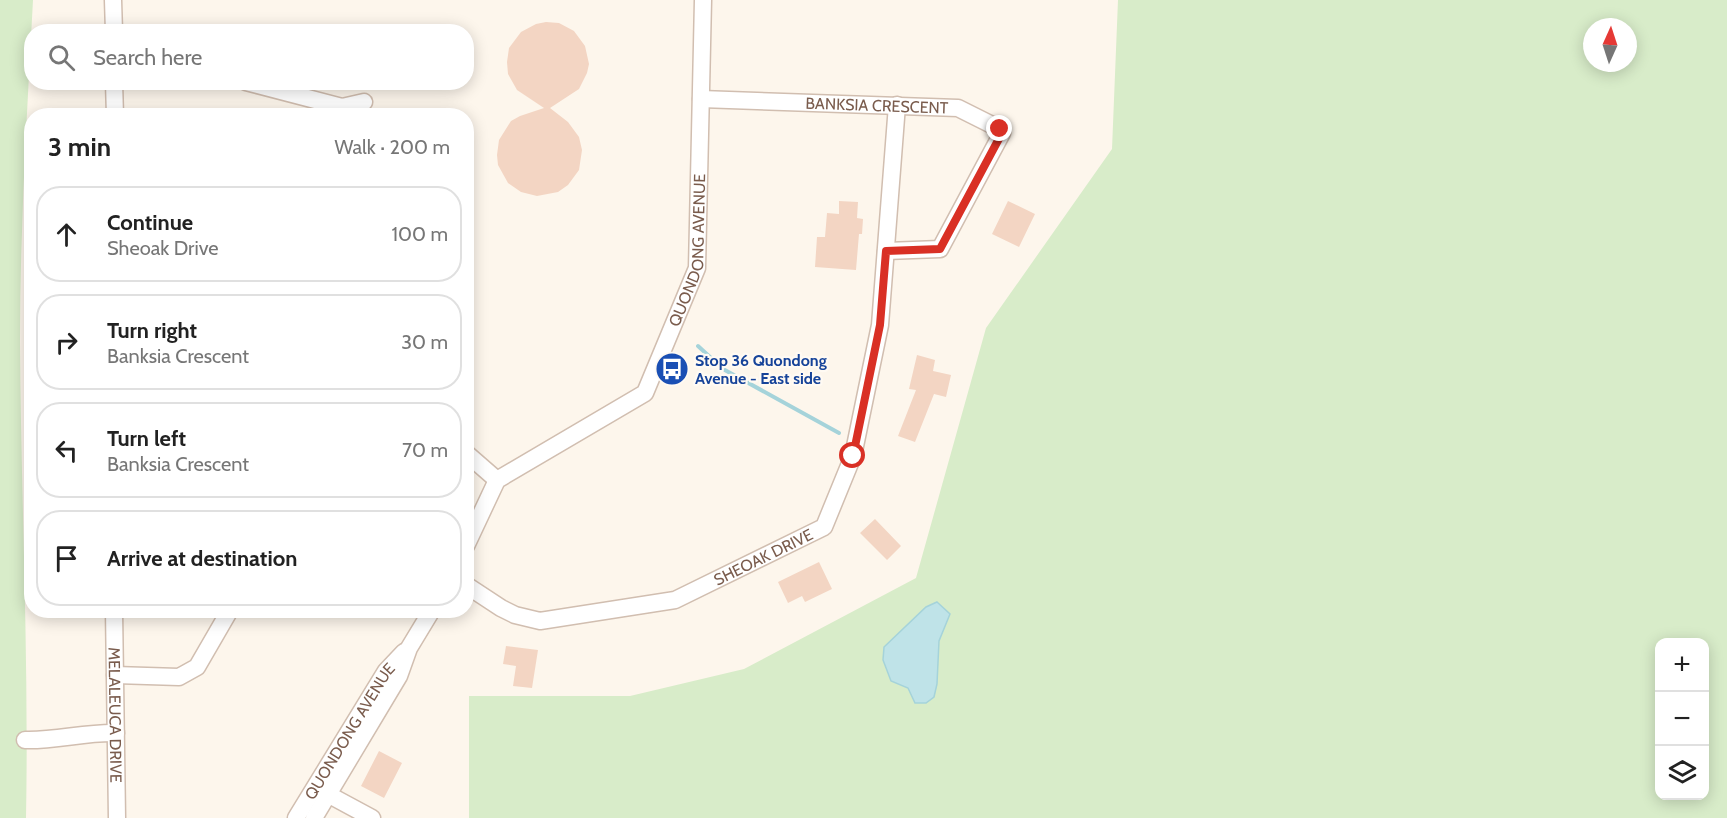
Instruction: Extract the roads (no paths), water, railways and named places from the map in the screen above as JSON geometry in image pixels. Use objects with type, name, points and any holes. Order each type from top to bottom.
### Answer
[{"type":"street","points":[[113,0],[114,24]]},
{"type":"street","name":"QUONDONG AVENUE","points":[[497,480],[645,393],[697,268],[703,0]]},
{"type":"street","points":[[114,90],[115,108]]},
{"type":"street","points":[[277,90],[342,107],[364,102]]},
{"type":"street","name":"BANKSIA CRESCENT","points":[[701,99],[958,108],[1000,129],[1002,133],[940,249],[886,251]]},
{"type":"street","name":"SHEOAK DRIVE","points":[[474,590],[515,615],[540,621],[675,600],[824,527],[853,456],[880,325],[897,105]]},
{"type":"street","points":[[474,460],[497,480],[474,529]]},
{"type":"street","name":"MELALEUCA DRIVE","points":[[114,618],[117,818]]},
{"type":"street","points":[[115,675],[178,677],[197,667],[225,618]]},
{"type":"street","name":"QUONDONG AVENUE","points":[[296,818],[321,791],[399,676],[409,648],[427,618]]},
{"type":"street","points":[[25,740],[98,733],[116,734]]},
{"type":"street","points":[[321,791],[372,818]]},
{"type":"street","name":"QUONDONG AVENUE","points":[[314,818],[321,791]]},
{"type":"water","points":[[937,602],[950,614],[939,641],[937,684],[934,697],[926,703],[915,703],[908,688],[891,681],[883,660],[884,647],[926,607]]},
{"type":"waterway","points":[[698,346],[723,369],[839,433]]},
{"type":"place","name":"Stop 36 Quondong Avenue - East side","points":[[672,369]]}]
